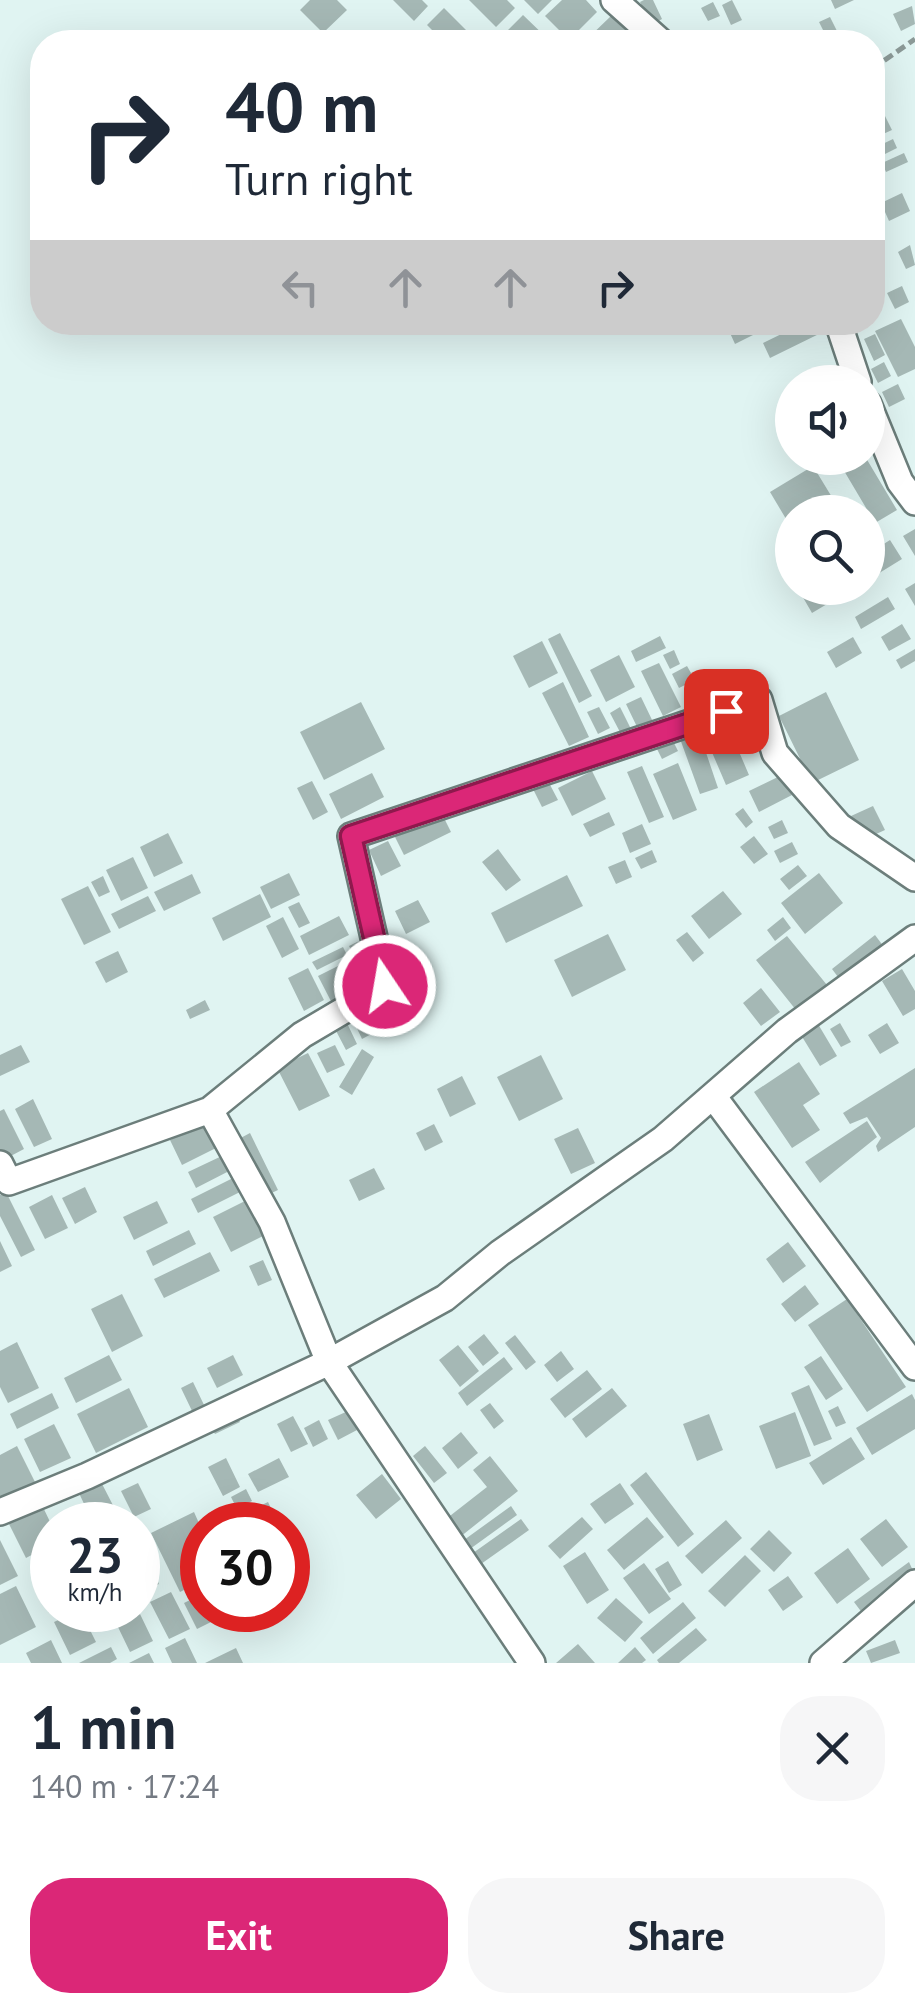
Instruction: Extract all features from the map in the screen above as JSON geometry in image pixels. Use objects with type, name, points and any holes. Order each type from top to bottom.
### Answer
[{"type":"street","points":[[614,0],[648,30]]},
{"type":"street","points":[[842,335],[852,365]]},
{"type":"street","points":[[885,445],[900,482],[915,502]]},
{"type":"street","points":[[0,1164],[9,1182],[210,1110],[302,1035],[385,986],[351,836],[759,700],[775,753],[840,826],[915,878]]},
{"type":"street","points":[[0,1512],[88,1476],[329,1362],[444,1298],[500,1252],[663,1140],[786,1032],[915,938]]},
{"type":"street","points":[[713,1096],[915,1367]]},
{"type":"street","points":[[210,1110],[272,1222],[329,1362],[532,1663]]},
{"type":"street","points":[[823,1663],[915,1583]]},
{"type":"path","points":[[885,59],[915,39]]},
{"type":"building","points":[[310,0],[337,0],[347,10],[326,30],[320,30],[300,10]]},
{"type":"building","points":[[393,0],[422,0],[428,6],[414,21]]},
{"type":"building","points":[[469,0],[507,0],[515,8],[496,27]]},
{"type":"building","points":[[524,0],[552,0],[538,14]]},
{"type":"building","points":[[562,0],[586,0],[597,12],[579,30],[559,30],[545,16]]},
{"type":"building","points":[[653,0],[662,19],[651,25],[640,2]]},
{"type":"building","points":[[732,0],[742,20],[731,25],[722,5]]},
{"type":"building","points":[[831,0],[854,0],[835,9]]},
{"type":"building","points":[[713,2],[720,16],[708,21],[701,8]]},
{"type":"building","points":[[912,6],[915,24],[901,31],[893,14]]},
{"type":"building","points":[[444,8],[466,30],[432,30],[427,25]]},
{"type":"building","points":[[523,15],[539,30],[508,30]]},
{"type":"building","points":[[611,16],[626,30],[596,30]]},
{"type":"building","points":[[830,17],[836,30],[823,30],[819,22]]},
{"type":"building","points":[[893,139],[897,148],[885,154],[885,143]]},
{"type":"building","points":[[904,153],[908,162],[886,172],[885,162]]},
{"type":"building","points":[[902,193],[910,211],[889,221],[885,201]]},
{"type":"building","points":[[910,245],[915,265],[906,269],[898,252]]},
{"type":"building","points":[[902,286],[909,302],[895,309],[887,293]]},
{"type":"building","points":[[901,319],[915,347],[915,369],[898,377],[877,335],[885,335],[885,326]]},
{"type":"building","points":[[731,335],[753,335],[735,344]]},
{"type":"building","points":[[779,335],[817,335],[770,358],[763,343]]},
{"type":"building","points":[[875,335],[885,355],[874,361],[864,339]]},
{"type":"building","points":[[898,384],[905,399],[889,407],[885,390]]},
{"type":"building","points":[[798,475],[818,475],[831,495],[775,495],[775,500],[770,492]]},
{"type":"building","points":[[847,475],[876,475],[897,510],[885,517],[885,495],[858,495]]},
{"type":"building","points":[[915,529],[915,556],[903,536]]},
{"type":"building","points":[[890,540],[902,559],[885,570],[885,543]]},
{"type":"building","points":[[915,583],[915,606],[905,589]]},
{"type":"building","points":[[888,597],[895,609],[861,629],[855,617],[875,605],[885,605]]},
{"type":"building","points":[[807,605],[825,605],[812,613]]},
{"type":"building","points":[[902,624],[911,639],[889,651],[881,637]]},
{"type":"building","points":[[560,633],[592,696],[579,703],[548,639]]},
{"type":"building","points":[[660,636],[666,648],[636,662],[631,651]]},
{"type":"building","points":[[853,637],[862,653],[836,668],[827,652]]},
{"type":"building","points":[[542,641],[558,673],[529,688],[513,656]]},
{"type":"building","points":[[915,649],[915,661],[901,669],[896,660]]},
{"type":"building","points":[[674,650],[680,664],[670,669],[663,655]]},
{"type":"building","points":[[619,655],[635,687],[606,702],[590,670]]},
{"type":"building","points":[[659,663],[681,707],[663,716],[641,671]]},
{"type":"building","points":[[687,666],[695,680],[679,688],[672,674]]},
{"type":"building","points":[[563,682],[589,737],[569,746],[542,693]]},
{"type":"building","points":[[697,688],[705,703],[691,710],[684,695]]},
{"type":"building","points":[[826,692],[859,760],[812,783],[779,716]]},
{"type":"building","points":[[641,697],[654,724],[639,731],[626,704]]},
{"type":"building","points":[[361,702],[385,749],[324,780],[300,732]]},
{"type":"building","points":[[599,707],[610,728],[598,734],[587,712]]},
{"type":"building","points":[[620,707],[631,729],[621,734],[610,713]]},
{"type":"building","points":[[725,719],[749,775],[726,785],[702,729]]},
{"type":"building","points":[[698,729],[718,788],[700,794],[679,736]]},
{"type":"building","points":[[670,735],[678,751],[662,759],[654,743]]},
{"type":"building","points":[[678,763],[697,810],[673,820],[653,774]]},
{"type":"building","points":[[642,766],[664,817],[649,823],[627,772]]},
{"type":"building","points":[[592,771],[606,799],[572,816],[558,788]]},
{"type":"building","points":[[372,773],[384,797],[341,819],[329,794]]},
{"type":"building","points":[[782,775],[792,795],[759,812],[749,791]]},
{"type":"building","points":[[312,781],[328,812],[313,820],[297,788]]},
{"type":"building","points":[[548,781],[558,800],[542,807],[533,789]]},
{"type":"building","points":[[873,806],[885,830],[863,840],[851,816]]},
{"type":"building","points":[[743,808],[753,822],[746,828],[735,814]]},
{"type":"building","points":[[441,812],[451,832],[404,855],[394,835]]},
{"type":"building","points":[[609,812],[615,825],[590,837],[583,824]]},
{"type":"building","points":[[782,820],[788,833],[774,839],[768,827]]},
{"type":"building","points":[[642,824],[651,844],[630,853],[622,833]]},
{"type":"building","points":[[168,833],[183,863],[154,877],[140,847]]},
{"type":"building","points":[[754,836],[768,854],[754,864],[740,847]]},
{"type":"building","points":[[388,841],[401,866],[381,876],[369,850]]},
{"type":"building","points":[[792,842],[798,854],[780,863],[774,851]]},
{"type":"building","points":[[498,849],[521,880],[506,891],[482,862]]},
{"type":"building","points":[[652,850],[657,862],[641,869],[635,858]]},
{"type":"building","points":[[133,857],[148,888],[121,901],[106,870]]},
{"type":"building","points":[[625,860],[632,877],[616,884],[608,867]]},
{"type":"building","points":[[798,865],[807,876],[789,890],[780,879]]},
{"type":"building","points":[[289,873],[300,895],[271,909],[260,887]]},
{"type":"building","points":[[819,873],[843,903],[805,934],[781,903]]},
{"type":"building","points":[[192,874],[201,893],[164,911],[154,892]]},
{"type":"building","points":[[567,875],[583,906],[506,943],[491,913]]},
{"type":"building","points":[[103,876],[110,892],[99,897],[91,882]]},
{"type":"building","points":[[88,886],[111,932],[84,945],[61,899]]},
{"type":"building","points":[[723,891],[742,914],[709,939],[691,916]]},
{"type":"building","points":[[260,894],[271,917],[223,941],[212,918]]},
{"type":"building","points":[[148,896],[156,911],[119,929],[111,914]]},
{"type":"building","points":[[418,900],[430,922],[406,934],[395,911]]},
{"type":"building","points":[[299,902],[310,923],[299,928],[288,907]]},
{"type":"building","points":[[339,916],[349,935],[309,955],[300,936]]},
{"type":"building","points":[[283,917],[299,949],[282,958],[266,926]]},
{"type":"building","points":[[783,917],[791,928],[775,941],[767,930]]},
{"type":"building","points":[[687,932],[704,953],[693,962],[676,940]]},
{"type":"building","points":[[608,934],[626,970],[572,997],[554,960]]},
{"type":"building","points":[[875,935],[887,951],[844,985],[832,969]]},
{"type":"building","points":[[787,936],[827,985],[796,1010],[756,960]]},
{"type":"building","points":[[361,940],[367,954],[356,959],[349,946]]},
{"type":"building","points":[[343,947],[347,955],[317,970],[312,962]]},
{"type":"building","points":[[118,951],[128,972],[106,983],[95,962]]},
{"type":"building","points":[[342,964],[357,995],[334,1007],[318,976]]},
{"type":"building","points":[[308,968],[324,1000],[304,1011],[288,978]]},
{"type":"building","points":[[363,968],[372,985],[362,990],[354,972]]},
{"type":"building","points":[[902,969],[915,991],[915,1009],[903,1016],[882,981]]},
{"type":"building","points":[[761,988],[780,1012],[761,1026],[743,1003]]},
{"type":"building","points":[[205,1000],[210,1010],[190,1019],[186,1010]]},
{"type":"building","points":[[368,1013],[377,1031],[362,1039],[353,1020]]},
{"type":"building","points":[[346,1021],[357,1044],[346,1050],[334,1027]]},
{"type":"building","points":[[840,1023],[851,1042],[841,1047],[830,1029]]},
{"type":"building","points":[[887,1023],[899,1043],[880,1054],[868,1035]]},
{"type":"building","points":[[818,1024],[837,1056],[820,1066],[801,1035]]},
{"type":"building","points":[[21,1045],[30,1062],[0,1076],[0,1055]]},
{"type":"building","points":[[335,1045],[345,1065],[327,1073],[317,1053]]},
{"type":"building","points":[[362,1049],[374,1057],[352,1095],[339,1087]]},
{"type":"building","points":[[308,1053],[330,1096],[299,1111],[277,1068]]},
{"type":"building","points":[[541,1055],[563,1099],[519,1121],[497,1077]]},
{"type":"building","points":[[799,1062],[820,1094],[803,1105],[820,1130],[792,1148],[754,1092]]},
{"type":"building","points":[[915,1068],[915,1127],[878,1152],[876,1146],[881,1138],[867,1117],[850,1124],[843,1113]]},
{"type":"building","points":[[462,1076],[476,1104],[450,1117],[437,1089]]},
{"type":"building","points":[[33,1099],[52,1139],[34,1147],[15,1109]]},
{"type":"building","points":[[4,1109],[24,1149],[5,1159],[0,1149],[0,1111]]},
{"type":"building","points":[[867,1121],[877,1137],[820,1183],[805,1162]]},
{"type":"building","points":[[206,1122],[218,1147],[182,1165],[170,1140]]},
{"type":"building","points":[[434,1124],[443,1142],[425,1151],[416,1133]]},
{"type":"building","points":[[578,1128],[595,1163],[571,1174],[554,1139]]},
{"type":"building","points":[[250,1133],[278,1190],[263,1197],[235,1141]]},
{"type":"building","points":[[226,1154],[233,1169],[196,1188],[188,1172]]},
{"type":"building","points":[[374,1168],[385,1189],[359,1201],[349,1180]]},
{"type":"building","points":[[237,1176],[244,1190],[198,1213],[191,1199]]},
{"type":"building","points":[[85,1187],[97,1212],[75,1224],[62,1198]]},
{"type":"building","points":[[6,1192],[35,1250],[21,1257],[0,1216],[0,1195]]},
{"type":"building","points":[[52,1195],[68,1228],[45,1239],[29,1207]]},
{"type":"building","points":[[247,1200],[265,1235],[231,1252],[213,1217]]},
{"type":"building","points":[[157,1201],[168,1223],[134,1240],[123,1217]]},
{"type":"building","points":[[189,1230],[196,1244],[153,1266],[146,1251]]},
{"type":"building","points":[[0,1241],[12,1266],[0,1272]]},
{"type":"building","points":[[788,1242],[806,1266],[783,1283],[766,1259]]},
{"type":"building","points":[[210,1252],[220,1271],[164,1298],[154,1279]]},
{"type":"building","points":[[263,1260],[272,1280],[258,1286],[249,1266]]},
{"type":"building","points":[[805,1285],[819,1304],[795,1322],[781,1304]]},
{"type":"building","points":[[122,1294],[143,1336],[112,1352],[91,1309]]},
{"type":"building","points":[[847,1299],[906,1387],[867,1412],[808,1325]]},
{"type":"building","points":[[484,1334],[499,1353],[483,1366],[468,1347]]},
{"type":"building","points":[[515,1335],[536,1362],[526,1370],[505,1343]]},
{"type":"building","points":[[17,1342],[39,1388],[8,1403],[0,1387],[0,1351]]},
{"type":"building","points":[[458,1345],[479,1371],[460,1387],[439,1360]]},
{"type":"building","points":[[561,1351],[574,1369],[557,1382],[544,1365]]},
{"type":"building","points":[[109,1355],[122,1380],[76,1403],[64,1378]]},
{"type":"building","points":[[233,1355],[243,1375],[217,1388],[207,1368]]},
{"type":"building","points":[[821,1356],[843,1389],[826,1400],[804,1367]]},
{"type":"building","points":[[504,1357],[513,1369],[467,1406],[458,1393]]},
{"type":"building","points":[[587,1370],[602,1389],[565,1418],[550,1399]]},
{"type":"building","points":[[193,1382],[205,1407],[193,1413],[181,1388]]},
{"type":"building","points":[[809,1385],[832,1439],[814,1446],[791,1393]]},
{"type":"building","points":[[129,1388],[148,1427],[96,1453],[77,1414]]},
{"type":"building","points":[[612,1388],[627,1406],[586,1438],[572,1419]]},
{"type":"building","points":[[52,1393],[59,1408],[17,1429],[10,1414]]},
{"type":"building","points":[[912,1394],[915,1429],[872,1455],[856,1428]]},
{"type":"building","points":[[490,1403],[504,1421],[494,1429],[480,1410]]},
{"type":"building","points":[[838,1406],[846,1423],[836,1427],[828,1411]]},
{"type":"building","points":[[348,1411],[357,1430],[338,1440],[328,1420]]},
{"type":"building","points":[[795,1412],[811,1456],[776,1469],[759,1426]]},
{"type":"building","points":[[709,1414],[723,1450],[697,1461],[683,1424]]},
{"type":"building","points":[[236,1415],[240,1422],[215,1434],[211,1427]]},
{"type":"building","points":[[293,1416],[308,1444],[291,1452],[277,1424]]},
{"type":"building","points":[[319,1420],[328,1439],[313,1447],[304,1428]]},
{"type":"building","points":[[54,1424],[71,1458],[40,1472],[24,1439]]},
{"type":"building","points":[[461,1432],[478,1453],[458,1469],[442,1448]]},
{"type":"building","points":[[851,1437],[865,1459],[823,1485],[809,1463]]},
{"type":"building","points":[[17,1446],[36,1484],[0,1503],[0,1455]]},
{"type":"building","points":[[425,1446],[447,1473],[434,1483],[413,1456]]},
{"type":"building","points":[[490,1456],[518,1491],[460,1537],[446,1519],[487,1487],[473,1470]]},
{"type":"building","points":[[226,1458],[240,1487],[223,1496],[208,1467]]},
{"type":"building","points":[[279,1458],[289,1477],[258,1492],[248,1474]]},
{"type":"building","points":[[646,1472],[694,1534],[678,1547],[630,1485]]},
{"type":"building","points":[[382,1474],[401,1499],[376,1519],[356,1495]]},
{"type":"building","points":[[100,1480],[111,1502],[83,1502],[78,1491]]},
{"type":"building","points":[[138,1483],[148,1502],[126,1502],[121,1491]]},
{"type":"building","points":[[620,1483],[634,1504],[605,1524],[590,1504]]},
{"type":"building","points":[[246,1489],[252,1501],[234,1502],[231,1497]]},
{"type":"building","points":[[511,1506],[517,1515],[470,1549],[464,1540]]},
{"type":"building","points":[[30,1508],[30,1556],[26,1558],[7,1520]]},
{"type":"building","points":[[582,1517],[593,1529],[560,1559],[548,1546]]},
{"type":"building","points":[[647,1517],[664,1537],[624,1570],[607,1550]]},
{"type":"building","points":[[180,1519],[180,1592],[160,1551],[160,1529]]},
{"type":"building","points":[[521,1519],[529,1530],[481,1564],[473,1553]]},
{"type":"building","points":[[886,1519],[908,1547],[882,1567],[860,1539]]},
{"type":"building","points":[[726,1520],[742,1538],[702,1574],[685,1556]]},
{"type":"building","points":[[769,1530],[792,1553],[774,1572],[750,1549]]},
{"type":"building","points":[[0,1540],[18,1576],[0,1585]]},
{"type":"building","points":[[848,1548],[870,1579],[837,1604],[814,1573]]},
{"type":"building","points":[[585,1552],[609,1590],[587,1604],[563,1566]]},
{"type":"building","points":[[745,1555],[761,1571],[725,1607],[708,1591]]},
{"type":"building","points":[[668,1561],[682,1585],[669,1593],[655,1569]]},
{"type":"building","points":[[909,1562],[915,1575],[863,1614],[854,1602]]},
{"type":"building","points":[[644,1563],[671,1599],[649,1614],[623,1578]]},
{"type":"building","points":[[788,1576],[803,1597],[783,1611],[768,1590]]},
{"type":"building","points":[[16,1586],[30,1615],[30,1630],[0,1645],[0,1594]]},
{"type":"building","points":[[171,1592],[180,1610],[180,1632],[184,1632],[169,1639],[160,1621],[160,1597]]},
{"type":"building","points":[[616,1598],[643,1622],[625,1642],[597,1618]]},
{"type":"building","points":[[683,1602],[696,1618],[653,1654],[640,1638]]},
{"type":"building","points":[[696,1628],[707,1640],[679,1663],[659,1663],[657,1660]]},
{"type":"building","points":[[59,1632],[91,1632],[96,1642],[70,1655]]},
{"type":"building","points":[[120,1632],[149,1632],[153,1641],[130,1652]]},
{"type":"building","points":[[185,1638],[197,1663],[172,1663],[165,1648]]},
{"type":"building","points":[[51,1640],[62,1663],[31,1663],[26,1653]]},
{"type":"building","points":[[895,1640],[900,1653],[871,1663],[866,1651]]},
{"type":"building","points":[[578,1644],[595,1663],[556,1663]]},
{"type":"building","points":[[111,1647],[117,1659],[110,1663],[79,1663]]},
{"type":"building","points":[[635,1647],[646,1660],[618,1663]]},
{"type":"building","points":[[236,1648],[243,1663],[205,1663]]},
{"type":"building","points":[[149,1653],[154,1663],[129,1663]]},
{"type":"route","points":[[385,986],[351,836],[726,711]]}]
